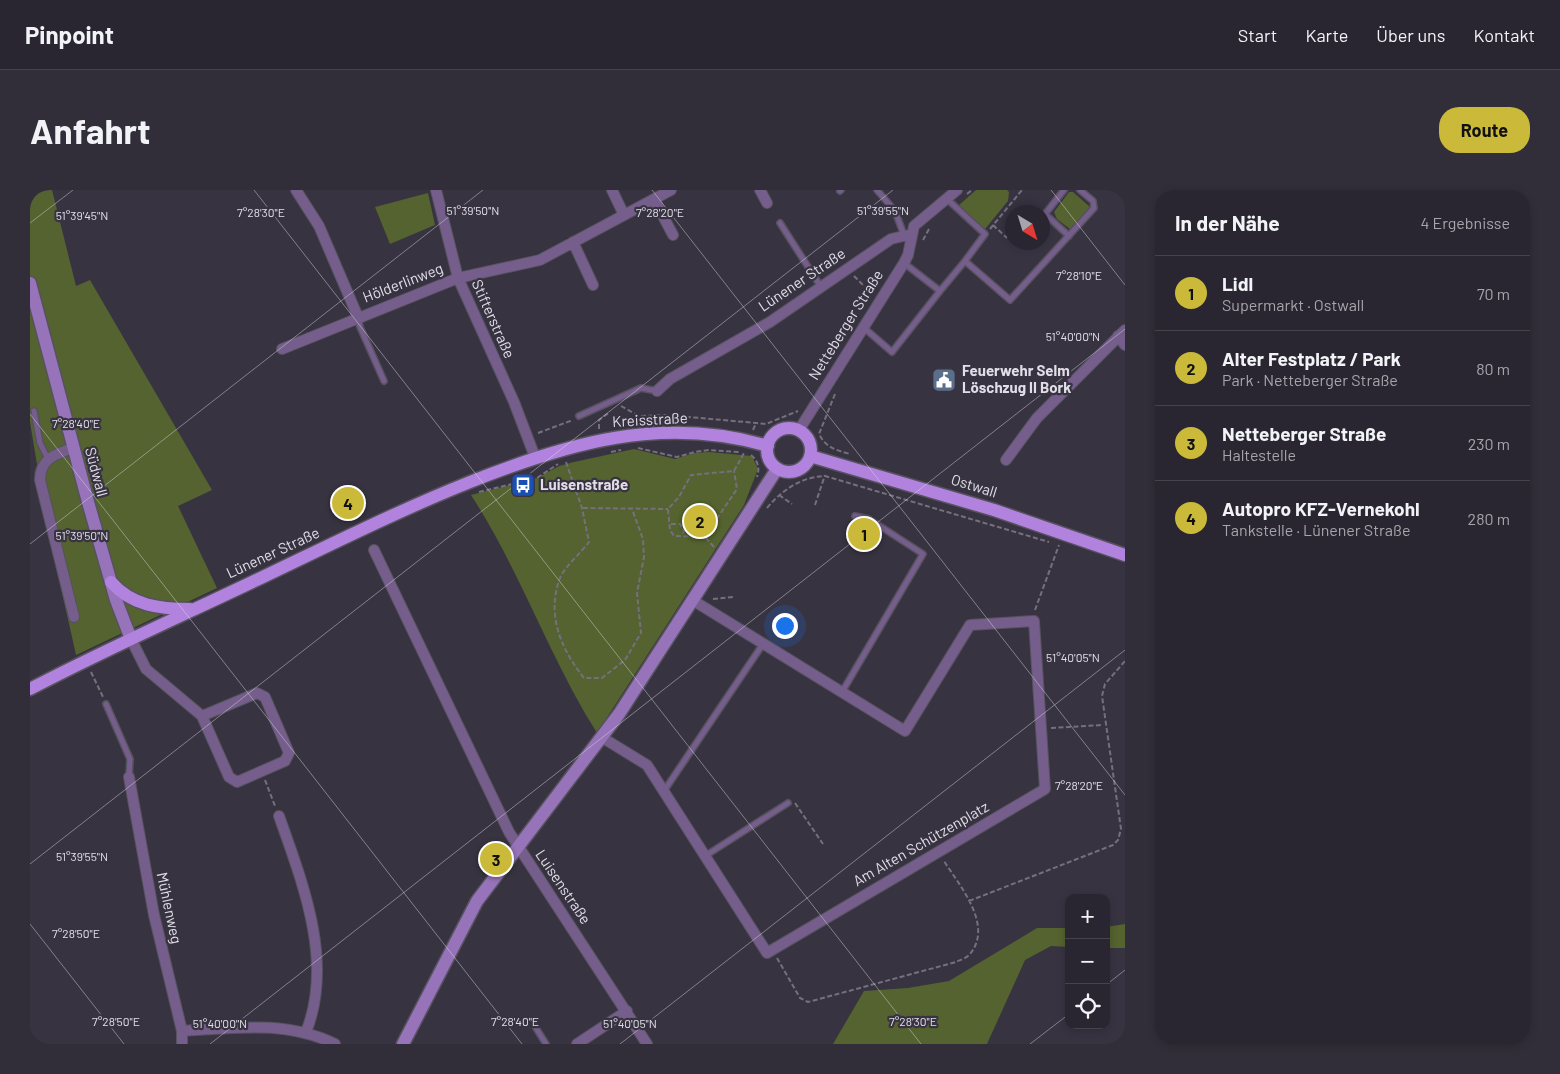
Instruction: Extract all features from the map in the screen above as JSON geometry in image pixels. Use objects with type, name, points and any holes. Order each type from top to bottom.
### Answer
[{"type":"main road","points":[[793,428],[799,430],[809,441],[810,456],[801,469],[785,472],[777,469],[769,459],[768,446],[770,440],[779,430],[793,428]]},
{"type":"main road","name":"Kreisstraße","points":[[535,457],[598,440],[634,434],[673,432],[717,435],[768,446]]},
{"type":"main road","name":"Ostwall","points":[[810,456],[994,510],[1125,555]]},
{"type":"main road","name":"Lünener Straße","points":[[30,689],[192,609],[422,502],[535,457]]},
{"type":"main road","points":[[111,582],[126,596],[144,604],[168,609],[192,609]]},
{"type":"street","points":[[296,190],[319,226],[358,317]]},
{"type":"street","name":"Stifterstraße","points":[[436,190],[458,278],[528,436],[535,457]]},
{"type":"street","points":[[612,190],[624,215]]},
{"type":"street","name":"Hölderlinweg","points":[[282,349],[458,278],[540,260],[671,190]]},
{"type":"street","points":[[760,190],[767,204]]},
{"type":"street","name":"Lünener Straße","points":[[657,391],[670,379],[740,341],[891,239],[908,234],[920,220],[957,190]]},
{"type":"street","points":[[654,199],[673,235]]},
{"type":"street","name":"Netteberger Straße","points":[[799,430],[904,263],[908,255],[908,234]]},
{"type":"street","points":[[573,242],[592,285]]},
{"type":"street","name":"Südwall","points":[[30,283],[73,448],[111,582],[131,639]]},
{"type":"street","points":[[1006,460],[1037,418],[1121,333],[1125,345]]},
{"type":"street","points":[[73,448],[48,459],[41,469],[40,480],[74,617]]},
{"type":"street","points":[[403,1044],[477,901],[603,738],[777,469]]},
{"type":"street","name":"Luisenstraße","points":[[374,550],[518,847],[627,1010],[647,1044]]},
{"type":"street","points":[[694,600],[905,731],[970,625],[1034,621]]},
{"type":"street","name":"Am Alten Schützenplatz","points":[[772,950],[1045,789],[1034,621]]},
{"type":"street","points":[[131,639],[146,669],[202,716],[229,777],[237,782],[286,761],[289,753],[265,696],[257,693],[202,716]]},
{"type":"street","points":[[603,738],[646,765],[767,953],[772,950]]},
{"type":"street","name":"Mühlenweg","points":[[129,777],[154,916],[182,1031],[182,1044]]},
{"type":"street","points":[[279,816],[299,872],[312,923],[318,971],[315,1012],[306,1032]]},
{"type":"street","points":[[577,1044],[627,1010]]},
{"type":"street","points":[[182,1031],[267,1026],[306,1032],[334,1044]]},
{"type":"lane","points":[[877,190],[895,211],[908,234]]},
{"type":"lane","points":[[1064,190],[1044,214],[1068,236]]},
{"type":"lane","points":[[965,261],[1010,300],[1094,208],[1093,201],[1080,190]]},
{"type":"lane","points":[[863,327],[892,352],[985,234],[947,199]]},
{"type":"lane","points":[[780,223],[821,287]]},
{"type":"lane","points":[[904,263],[940,291]]},
{"type":"lane","points":[[358,317],[360,327],[384,381]]},
{"type":"lane","points":[[579,416],[641,388],[657,391]]},
{"type":"lane","points":[[34,410],[38,436],[48,459]]},
{"type":"lane","points":[[842,692],[923,554],[869,519],[855,516]]},
{"type":"lane","points":[[664,792],[763,644]]},
{"type":"lane","points":[[106,704],[130,759],[129,777]]},
{"type":"lane","points":[[705,857],[788,803]]},
{"type":"lane","points":[[536,1028],[546,1044]]},
{"type":"path","points":[[985,234],[1022,190]]},
{"type":"path","points":[[992,225],[1005,236]]},
{"type":"path","points":[[847,269],[872,294]]},
{"type":"path","points":[[837,390],[819,434],[823,442],[831,448],[855,456]]},
{"type":"path","points":[[616,399],[619,405],[639,416],[666,415],[766,424],[801,409],[810,415]]},
{"type":"path","points":[[598,440],[600,420],[619,405]]},
{"type":"path","points":[[528,436],[579,416]]},
{"type":"path","points":[[635,447],[677,457],[710,450],[744,452],[752,455],[757,462],[760,469],[756,480]]},
{"type":"path","points":[[610,452],[626,449]]},
{"type":"path","points":[[705,537],[709,525],[716,520],[737,489],[734,471],[744,452]]},
{"type":"path","points":[[473,493],[537,478],[560,463],[572,460]]},
{"type":"path","points":[[566,462],[582,508],[589,542],[560,577],[554,607],[558,637],[569,659],[584,678],[602,678],[625,660],[641,633],[637,593],[644,557],[643,539],[632,509]]},
{"type":"path","points":[[582,508],[668,509],[679,497],[693,473],[734,471]]},
{"type":"path","points":[[792,504],[778,494],[814,476],[825,476],[1067,548]]},
{"type":"path","points":[[815,505],[825,476]]},
{"type":"path","points":[[668,509],[671,524],[670,530],[674,536],[705,537],[718,551]]},
{"type":"path","points":[[671,524],[680,524],[684,531],[682,536]]},
{"type":"path","points":[[1034,621],[1036,603],[1059,545]]},
{"type":"path","points":[[717,599],[734,597]]},
{"type":"path","points":[[86,660],[106,704]]},
{"type":"path","points":[[969,901],[1113,844],[1118,840],[1121,829],[1104,725],[1102,696],[1105,684],[1125,661]]},
{"type":"path","points":[[1041,728],[1104,725]]},
{"type":"path","points":[[262,771],[279,816]]},
{"type":"path","points":[[788,803],[797,803],[823,844]]},
{"type":"path","points":[[772,950],[800,998],[808,1002],[956,962],[970,954],[977,937],[977,918],[969,901],[938,852]]},
{"type":"green space","points":[[30,190],[52,190],[76,286],[90,280],[212,490],[178,506],[217,588],[76,655],[47,525],[30,422]]},
{"type":"green space","points":[[976,190],[1007,190],[1009,192],[1008,201],[985,229],[958,206]]},
{"type":"green space","points":[[1069,192],[1073,192],[1090,207],[1070,229],[1057,219],[1054,212]]},
{"type":"green space","points":[[428,193],[435,225],[390,244],[375,207]]},
{"type":"green space","points":[[634,449],[675,459],[694,453],[709,452],[752,456],[758,469],[744,505],[597,733],[564,674],[505,553],[471,495],[537,478],[559,466]]},
{"type":"green space","points":[[1125,924],[1125,948],[1110,948],[1110,926]]},
{"type":"green space","points":[[1037,928],[1065,928],[1065,947],[1051,946],[1025,960],[987,1044],[833,1044],[864,991],[908,988],[949,981]]},
{"type":"place","name":"Feuerwehr Selm Löschzug II Bork","points":[[944,380]]},
{"type":"place","name":"Luisenstraße","points":[[523,485]]},
{"type":"place","name":"Autopro KFZ-Vernekohl","points":[[348,503]]},
{"type":"place","name":"Alter Festplatz / Park","points":[[700,521]]},
{"type":"place","name":"Lidl","points":[[864,534]]},
{"type":"place","name":"Netteberger Straße","points":[[496,859]]}]
